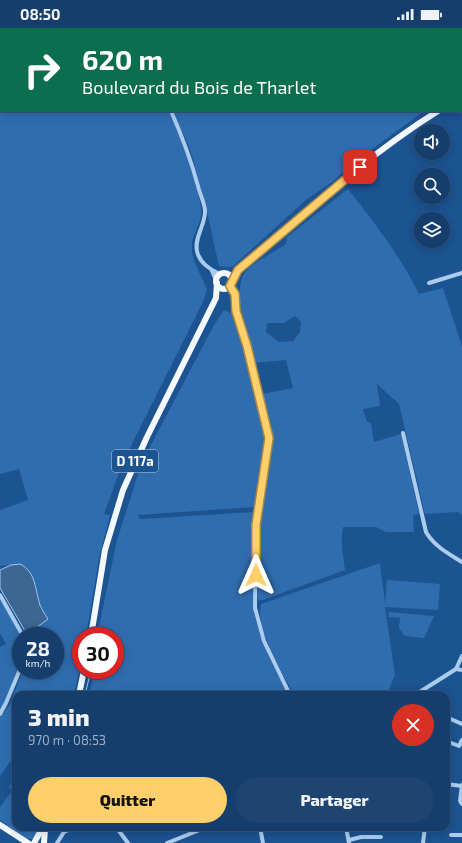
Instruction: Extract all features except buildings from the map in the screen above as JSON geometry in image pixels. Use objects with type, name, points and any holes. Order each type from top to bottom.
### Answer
[{"type":"main road","points":[[238,270],[220,274],[217,282],[219,287],[228,287],[238,270],[360,167],[415,125],[436,112]]},
{"type":"main road","points":[[227,273],[232,279]]},
{"type":"main road","name":"D 117a","points":[[216,298],[217,282]]},
{"type":"main road","name":"D 117a","points":[[92,627],[105,550],[123,490],[146,437],[216,298],[228,287]]},
{"type":"main road","points":[[80,691],[82,679]]},
{"type":"main road","points":[[0,825],[18,843]]},
{"type":"main road","points":[[0,825],[28,843]]},
{"type":"main road","points":[[34,843],[42,831]]},
{"type":"main road","points":[[34,843],[42,843],[44,831]]},
{"type":"street","points":[[171,112],[188,152],[205,208],[205,219],[198,238],[197,252],[202,262],[212,271],[220,274]]},
{"type":"street","points":[[212,271],[217,282]]},
{"type":"street","points":[[429,284],[462,273]]},
{"type":"street","points":[[228,287],[235,294],[236,311],[247,346],[269,438],[256,525],[255,608],[264,641],[288,691]]},
{"type":"street","points":[[403,433],[426,532],[443,550],[462,562]]},
{"type":"street","points":[[0,595],[18,627]]},
{"type":"street","points":[[420,691],[456,669],[462,656]]},
{"type":"street","points":[[456,669],[462,670]]},
{"type":"street","points":[[0,714],[16,679]]},
{"type":"street","points":[[450,719],[462,724]]},
{"type":"street","points":[[450,742],[460,746],[462,740]]},
{"type":"street","points":[[450,784],[462,785],[460,801],[462,804]]},
{"type":"street","points":[[57,842],[66,831]]},
{"type":"street","points":[[119,831],[128,843]]},
{"type":"street","points":[[167,843],[196,831]]},
{"type":"street","points":[[261,831],[263,843]]},
{"type":"street","points":[[347,831],[349,842],[361,837],[381,837]]},
{"type":"street","points":[[423,843],[424,831]]},
{"type":"street","points":[[451,835],[462,835]]},
{"type":"shaded area","points":[[0,112],[169,112],[188,158],[201,207],[201,217],[193,239],[192,249],[195,261],[207,290],[203,302],[123,462],[104,514],[110,515],[99,558],[88,627],[72,627],[72,679],[78,679],[75,691],[15,691],[20,679],[64,679],[64,627],[37,627],[48,619],[40,605],[36,585],[20,564],[0,566],[0,510],[28,500],[19,469],[0,474]]},
{"type":"shaded area","points":[[173,112],[423,112],[356,161],[332,182],[307,199],[232,267],[219,266],[205,203],[190,149]]},
{"type":"shaded area","points":[[348,189],[395,253],[419,294],[443,288],[462,346],[462,515],[458,512],[425,514],[399,404],[377,384],[380,406],[363,409],[367,422],[371,423],[374,442],[401,434],[419,514],[413,515],[414,532],[386,532],[376,527],[343,527],[342,543],[345,570],[263,600],[258,600],[258,528],[270,437],[262,394],[293,388],[286,360],[253,363],[242,315],[240,289],[242,279],[247,270],[286,244],[287,237]],"holes":[[[295,316],[301,322],[300,332],[293,341],[279,342],[266,332],[267,323],[285,323]]]},
{"type":"shaded area","points":[[224,310],[234,315],[245,347],[268,440],[255,507],[138,515],[140,519],[254,512],[253,603],[255,615],[262,639],[287,691],[90,691],[93,679],[124,679],[124,627],[99,627],[117,540],[142,462],[214,325]]},
{"type":"shaded area","points":[[380,563],[385,604],[387,580],[440,584],[438,610],[385,607],[395,675],[388,691],[292,691],[271,651],[266,638],[260,614],[261,604]]},
{"type":"shaded area","points":[[20,564],[25,567],[32,576],[40,605],[48,619],[37,627],[23,627],[0,588],[0,570],[11,565]]},
{"type":"shaded area","points":[[0,598],[16,627],[12,627],[12,679],[15,679],[5,704],[0,711],[0,647],[6,644],[0,633]]},
{"type":"shaded area","points":[[389,612],[434,616],[424,638],[405,636],[399,628],[400,618],[388,617]]},
{"type":"shaded area","points":[[12,699],[12,760],[0,776],[0,717],[10,704]]},
{"type":"shaded area","points":[[12,782],[12,791],[9,787]]},
{"type":"shaded area","points":[[12,791],[12,829],[0,820],[0,807]]},
{"type":"shaded area","points":[[14,831],[38,831],[33,839],[25,839]]},
{"type":"waterway","points":[[86,691],[89,679]]},
{"type":"route","points":[[256,575],[256,525],[269,438],[247,346],[236,311],[236,298],[234,290],[230,286],[232,284],[232,279],[238,270],[360,167]]}]
